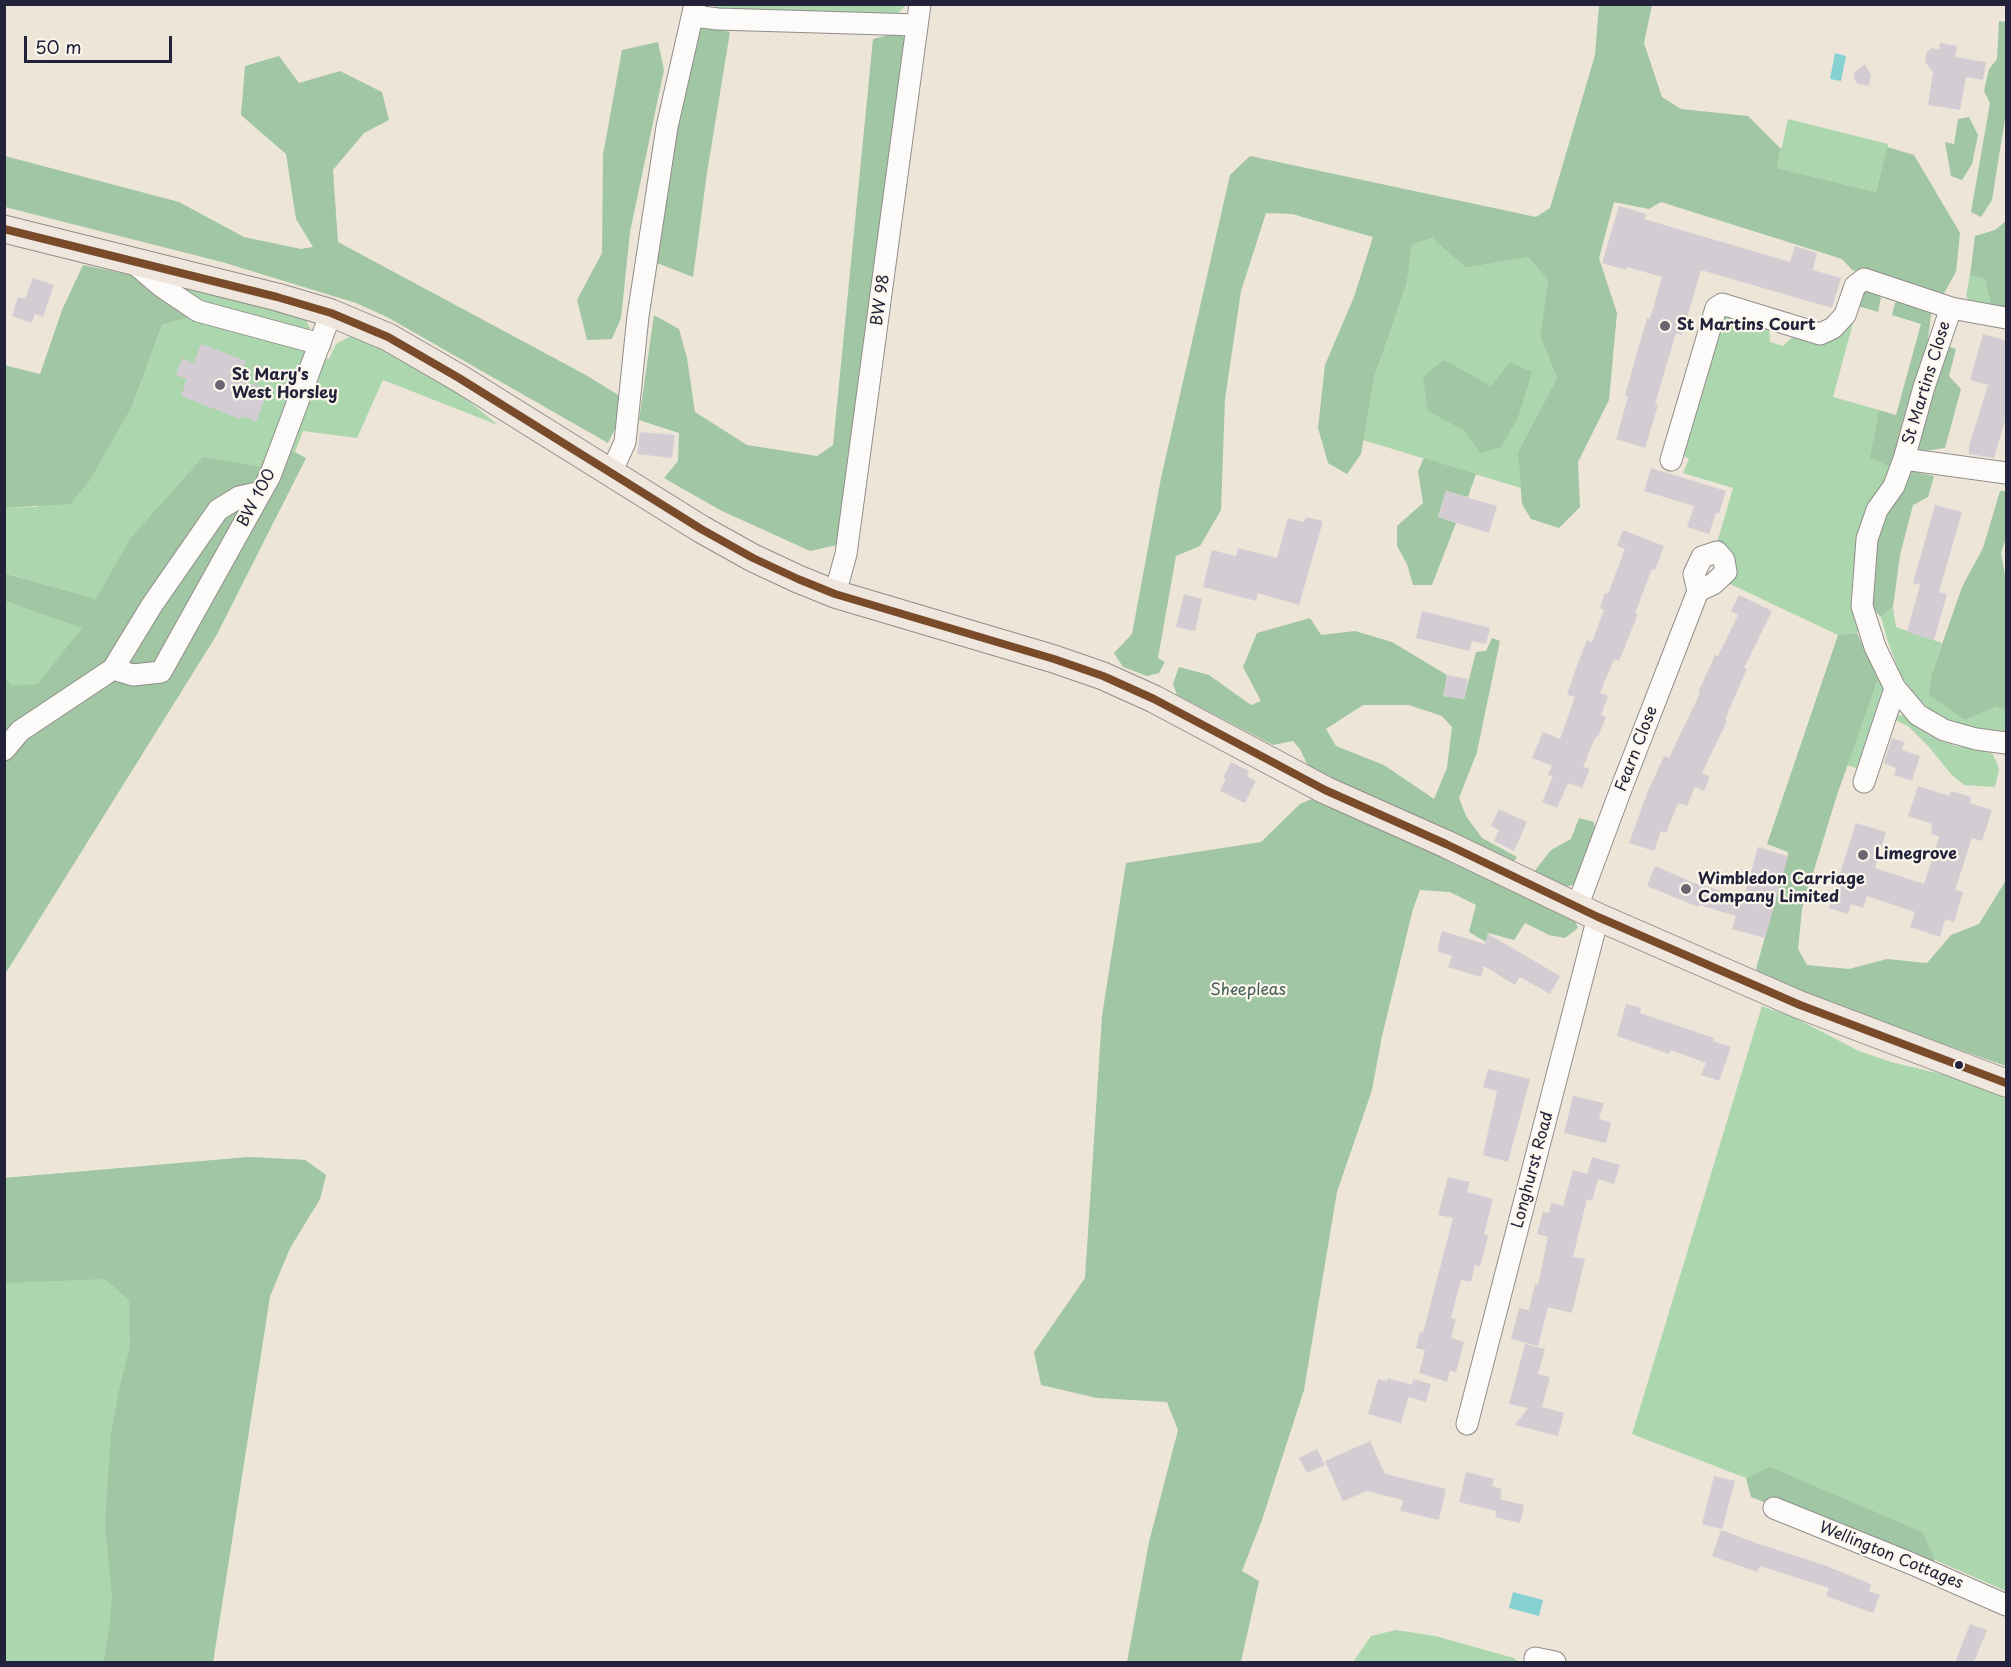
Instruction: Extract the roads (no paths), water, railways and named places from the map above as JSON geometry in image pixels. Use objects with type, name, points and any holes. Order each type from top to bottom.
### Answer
[{"type":"main road","points":[[4,229],[267,294],[331,313],[388,337],[459,378],[701,530],[798,579],[835,594],[1054,659],[1103,676],[1154,699],[1324,790],[1446,844],[1587,912],[1800,1005],[2007,1083]]},
{"type":"street","points":[[611,473],[625,442],[638,316],[667,127],[694,10],[718,19],[919,15]]},
{"type":"street","name":"BW 98","points":[[835,594],[846,554],[919,15]]},
{"type":"street","points":[[131,261],[161,286],[198,311],[320,344]]},
{"type":"street","points":[[1671,460],[1716,308],[1722,304],[1820,334],[1833,328],[1845,315],[1855,286],[1864,279],[1951,308],[2007,318]]},
{"type":"street","name":"St Martins Close","points":[[1951,308],[1924,387],[1904,459],[1894,486],[1877,510],[1867,539],[1862,606],[1875,647],[1895,688],[1918,715],[1944,730],[1976,739],[2007,743]]},
{"type":"street","name":"BW 100","points":[[113,669],[133,675],[161,672],[270,476],[331,313]]},
{"type":"street","name":"St Martins Close","points":[[1904,459],[2007,473]]},
{"type":"street","points":[[4,750],[20,731],[113,669],[152,605],[218,510],[239,497],[261,492]]},
{"type":"street","name":"Fearn Close","points":[[1587,912],[1621,789],[1698,591]]},
{"type":"street","points":[[1864,782],[1895,688]]},
{"type":"street","name":"Longhurst Road","points":[[1467,1424],[1587,912]]},
{"type":"street","name":"Wellington Cottages","points":[[1774,1508],[2007,1605]]},
{"type":"water","points":[[1835,53],[1846,56],[1841,81],[1830,79]]},
{"type":"water","points":[[1513,1592],[1543,1600],[1539,1616],[1509,1608]]},
{"type":"place","name":"St Martins Court","points":[[1665,326]]},
{"type":"place","name":"St Mary's West Horsley","points":[[220,385]]},
{"type":"place","name":"Limegrove","points":[[1863,855]]},
{"type":"place","name":"Wimbledon Carriage Company Limited","points":[[1686,889]]},
{"type":"park label","name":"Sheepleas","points":[[1248,991]]}]
